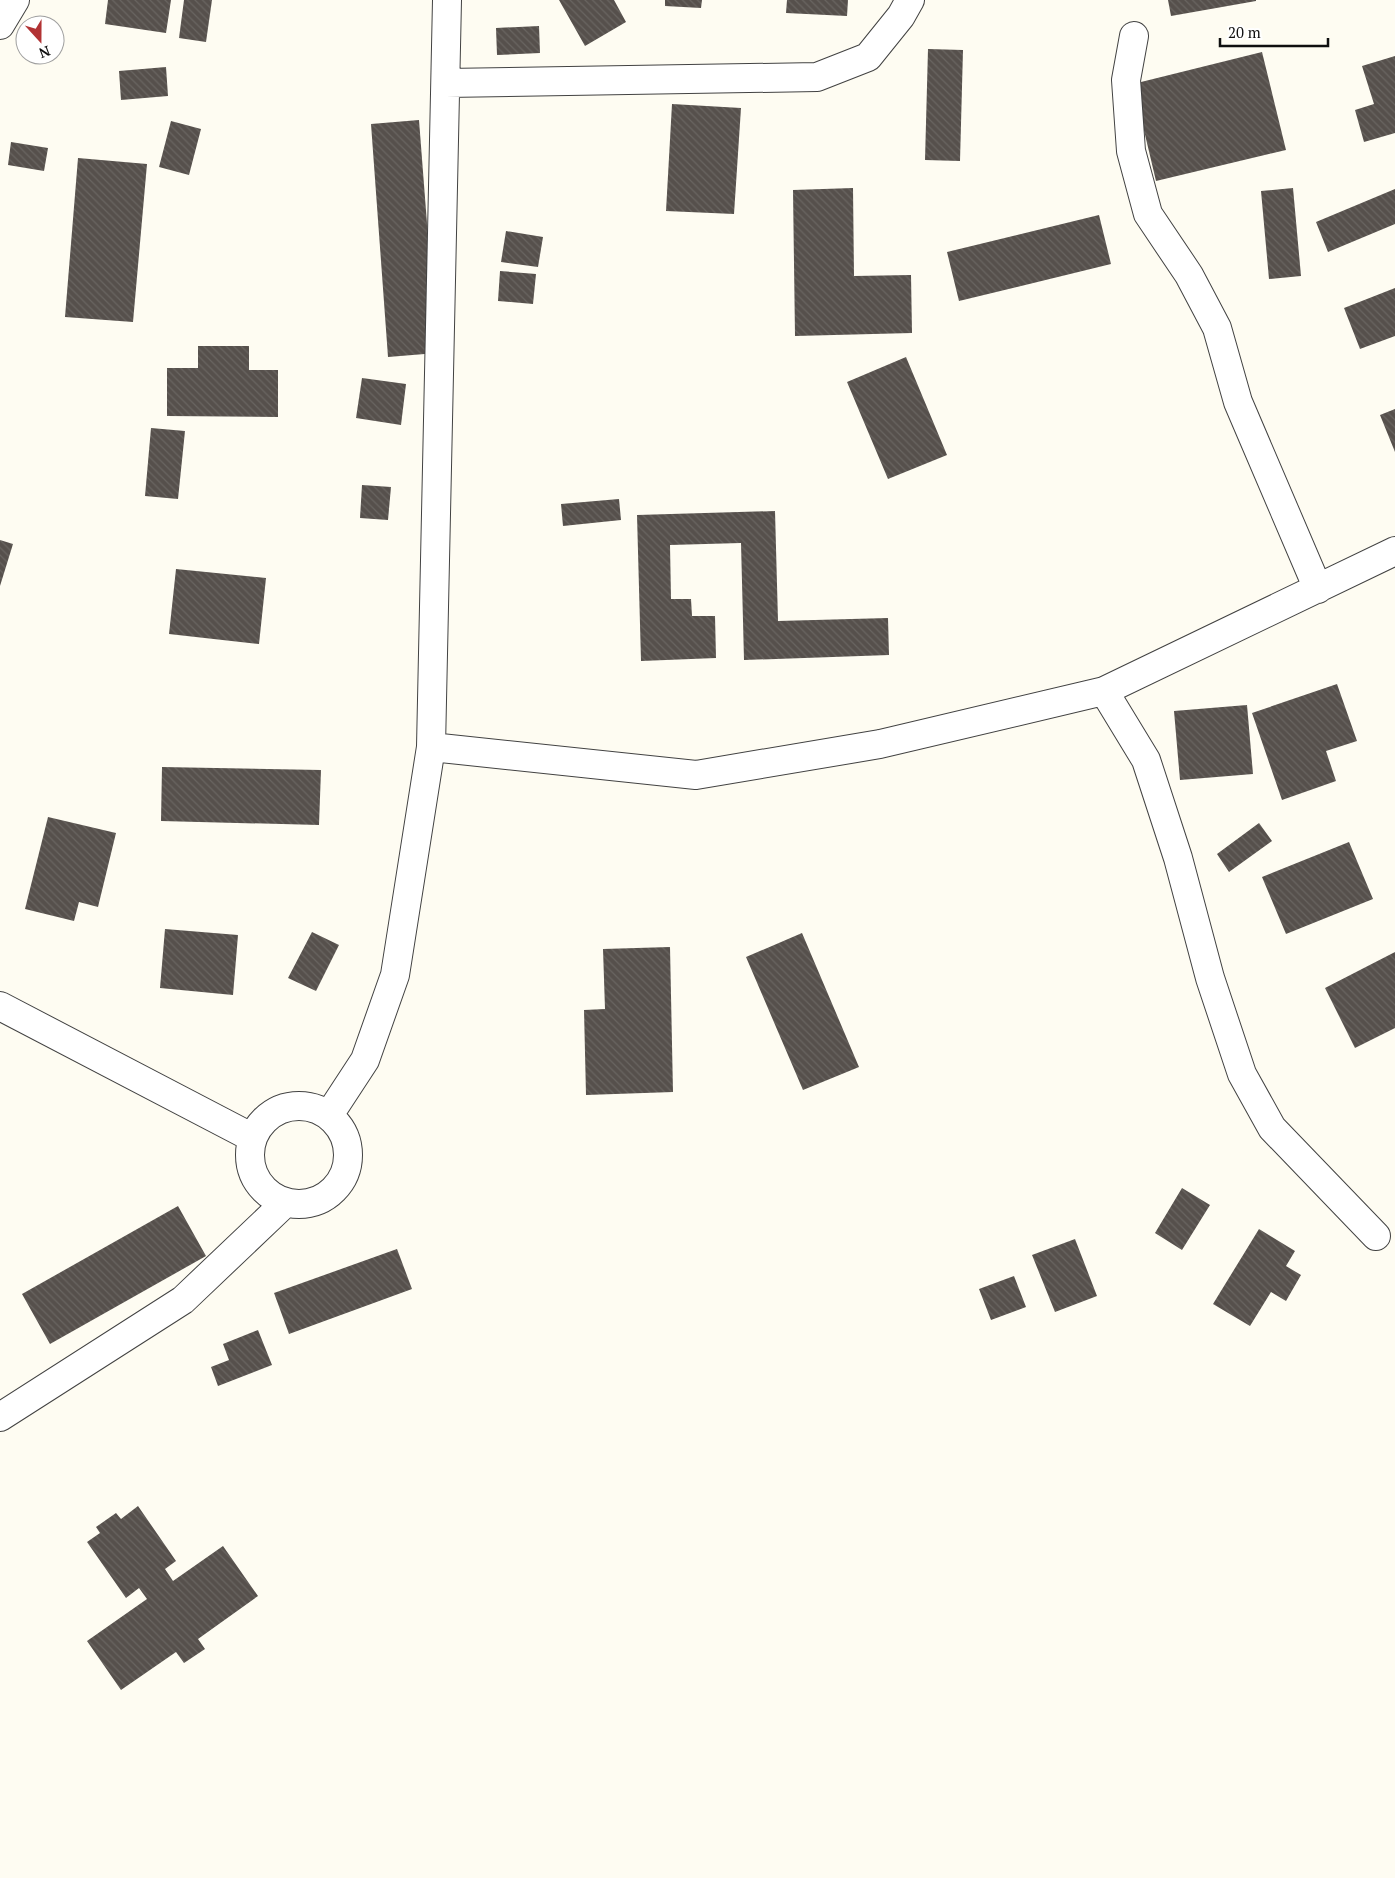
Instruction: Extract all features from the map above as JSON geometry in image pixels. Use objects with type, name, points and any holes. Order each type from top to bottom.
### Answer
[{"type":"street","points":[[0,25],[15,0]]},
{"type":"street","points":[[329,1115],[365,1060],[395,975],[431,747],[447,0]]},
{"type":"street","points":[[446,83],[817,77],[868,57],[910,0]]},
{"type":"street","points":[[1134,36],[1126,80],[1131,151],[1148,214],[1189,274],[1217,328],[1238,402],[1318,589]]},
{"type":"street","points":[[431,747],[696,776],[880,744],[1104,691],[1395,551]]},
{"type":"street","points":[[1104,691],[1146,760],[1178,858],[1210,978],[1242,1074],[1272,1128],[1376,1236]]},
{"type":"street","points":[[0,1006],[253,1138]]},
{"type":"street","points":[[294,1105],[313,1106],[329,1115],[344,1132],[350,1155],[344,1177],[330,1195],[308,1204],[285,1202],[270,1195],[259,1184],[252,1170],[249,1154],[253,1138],[262,1122],[277,1111],[294,1105]]},
{"type":"street","points":[[0,1417],[183,1300],[285,1202]]},
{"type":"building","points":[[108,0],[171,0],[166,33],[105,24]]},
{"type":"building","points":[[184,0],[212,0],[206,42],[179,38]]},
{"type":"building","points":[[559,0],[614,0],[626,22],[585,46]]},
{"type":"building","points":[[665,0],[702,0],[701,8],[665,6]]},
{"type":"building","points":[[787,0],[848,0],[847,16],[786,13]]},
{"type":"building","points":[[1168,0],[1256,0],[1256,1],[1171,16]]},
{"type":"building","points":[[539,26],[540,53],[497,55],[496,28]]},
{"type":"building","points":[[928,49],[963,50],[960,161],[925,160]]},
{"type":"building","points":[[1262,52],[1286,150],[1156,181],[1133,84]]},
{"type":"building","points":[[1395,56],[1395,133],[1364,142],[1355,110],[1374,104],[1362,66]]},
{"type":"building","points":[[166,67],[168,96],[121,100],[119,71]]},
{"type":"building","points":[[672,104],[741,108],[734,214],[666,211]]},
{"type":"building","points":[[419,120],[437,353],[388,357],[371,124]]},
{"type":"building","points":[[171,121],[201,129],[189,175],[159,167]]},
{"type":"building","points":[[11,142],[48,148],[44,171],[8,165]]},
{"type":"building","points":[[78,158],[147,164],[133,322],[65,317]]},
{"type":"building","points":[[853,188],[854,276],[911,275],[912,333],[795,336],[793,190]]},
{"type":"building","points":[[1293,188],[1301,276],[1269,279],[1261,191]]},
{"type":"building","points":[[1395,189],[1395,224],[1328,252],[1316,222]]},
{"type":"building","points":[[1099,215],[1111,264],[959,301],[947,252]]},
{"type":"building","points":[[506,231],[543,237],[538,267],[501,262]]},
{"type":"building","points":[[500,271],[536,274],[533,304],[498,301]]},
{"type":"building","points":[[1395,288],[1395,336],[1360,349],[1344,308]]},
{"type":"building","points":[[198,346],[249,346],[249,370],[278,370],[278,417],[167,416],[167,368],[198,368]]},
{"type":"building","points":[[906,357],[947,455],[888,479],[847,382]]},
{"type":"building","points":[[362,378],[406,384],[401,425],[356,418]]},
{"type":"building","points":[[1395,409],[1395,452],[1380,415]]},
{"type":"building","points":[[151,428],[185,431],[178,499],[145,496]]},
{"type":"building","points":[[362,485],[391,487],[388,520],[360,518]]},
{"type":"building","points":[[619,499],[621,520],[563,526],[561,504]]},
{"type":"building","points":[[775,511],[778,621],[888,618],[889,655],[744,660],[741,543],[670,545],[671,599],[691,599],[692,616],[715,616],[716,658],[641,661],[637,515]]},
{"type":"building","points":[[0,540],[13,544],[0,586]]},
{"type":"building","points":[[176,569],[266,578],[259,644],[169,634]]},
{"type":"building","points":[[1337,684],[1357,741],[1326,751],[1336,781],[1282,800],[1252,713]]},
{"type":"building","points":[[1247,705],[1253,774],[1180,780],[1174,711]]},
{"type":"building","points":[[162,767],[321,770],[319,825],[161,821]]},
{"type":"building","points":[[48,817],[116,833],[98,907],[79,902],[74,921],[25,909]]},
{"type":"building","points":[[1259,823],[1272,841],[1229,872],[1217,854]]},
{"type":"building","points":[[1349,842],[1373,899],[1286,934],[1262,877]]},
{"type":"building","points":[[165,929],[238,935],[233,995],[160,988]]},
{"type":"building","points":[[312,932],[339,945],[316,991],[288,978]]},
{"type":"building","points":[[802,933],[859,1067],[803,1090],[746,957]]},
{"type":"building","points":[[670,947],[673,1092],[586,1095],[584,1010],[605,1009],[603,949]]},
{"type":"building","points":[[1395,952],[1395,1028],[1355,1048],[1325,988]]},
{"type":"building","points":[[1182,1188],[1210,1205],[1182,1250],[1155,1233]]},
{"type":"building","points":[[178,1206],[206,1256],[50,1344],[22,1294]]},
{"type":"building","points":[[1259,1229],[1295,1251],[1286,1266],[1301,1275],[1286,1301],[1271,1292],[1250,1326],[1213,1304]]},
{"type":"building","points":[[1075,1239],[1097,1296],[1055,1312],[1032,1255]]},
{"type":"building","points":[[397,1249],[412,1289],[289,1334],[274,1293]]},
{"type":"building","points":[[1014,1276],[1026,1307],[991,1320],[979,1289]]},
{"type":"building","points":[[258,1330],[272,1365],[218,1386],[211,1367],[229,1360],[223,1344]]},
{"type":"building","points":[[138,1506],[176,1561],[165,1569],[173,1581],[223,1546],[258,1596],[198,1639],[205,1649],[184,1663],[176,1652],[121,1690],[87,1641],[147,1599],[139,1588],[126,1598],[87,1542],[100,1533],[96,1527],[116,1513],[121,1519]]}]
